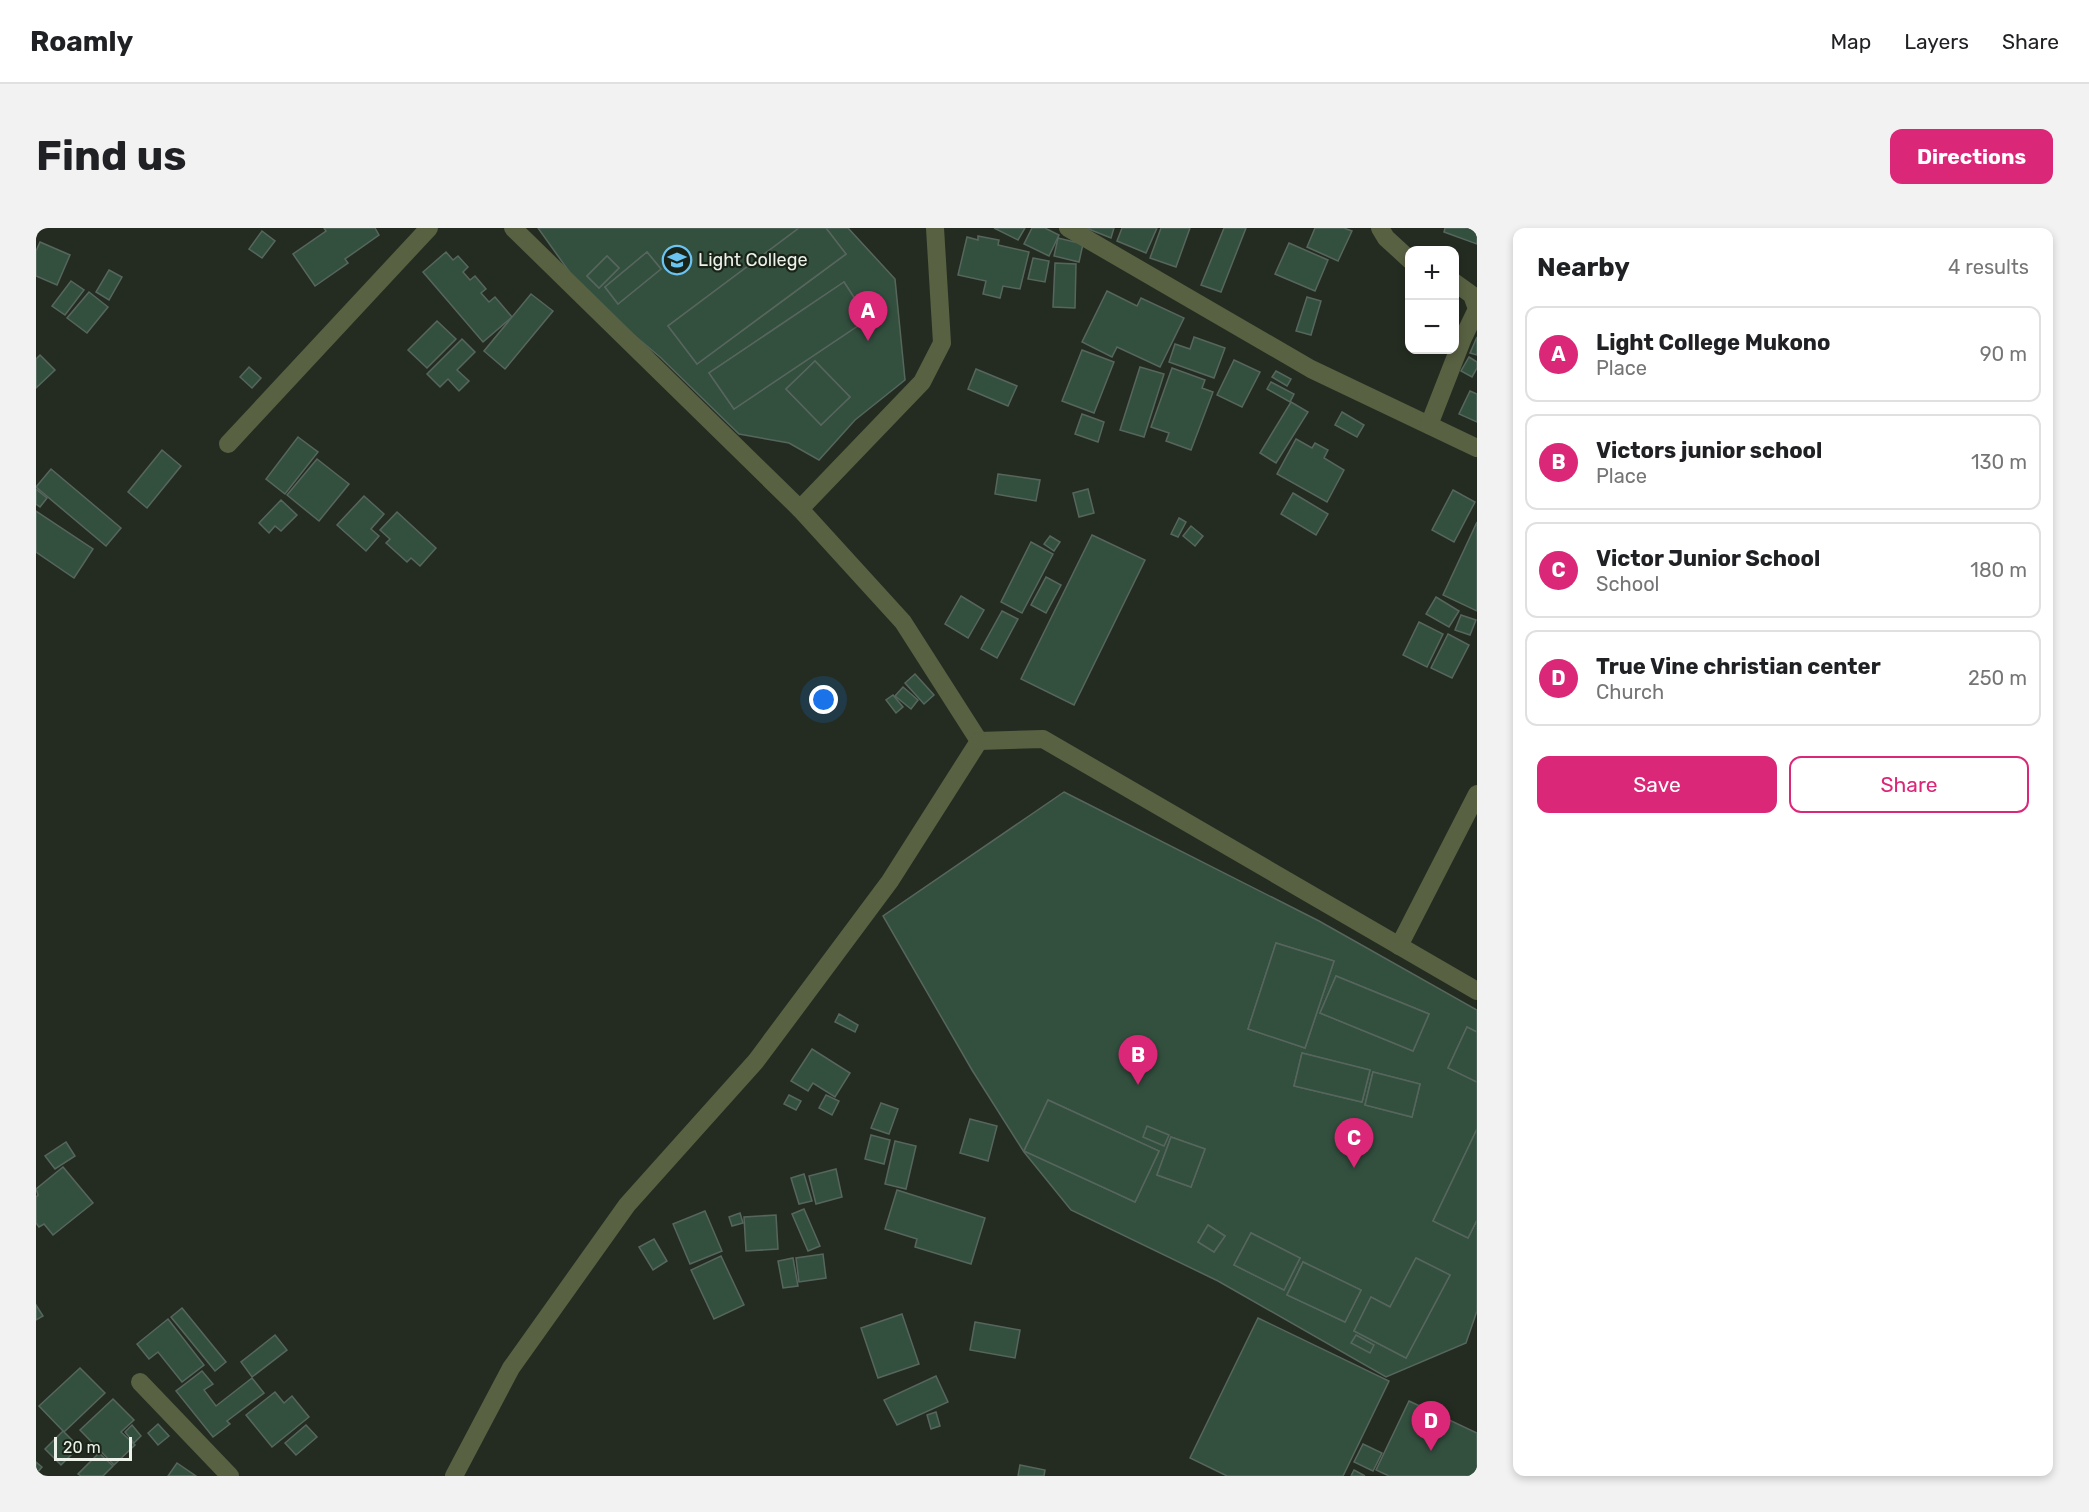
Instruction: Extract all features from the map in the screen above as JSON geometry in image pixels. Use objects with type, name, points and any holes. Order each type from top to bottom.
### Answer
[{"type":"street","points":[[228,444],[429,228]]},
{"type":"street","points":[[513,228],[800,509],[903,622],[979,741]]},
{"type":"street","points":[[800,509],[922,382],[942,343],[935,228]]},
{"type":"street","points":[[1068,228],[1311,369],[1477,448]]},
{"type":"street","points":[[1380,228],[1386,238],[1405,255]]},
{"type":"street","points":[[1429,425],[1463,338],[1477,309],[1472,295],[1459,285]]},
{"type":"street","points":[[979,741],[1043,740],[1477,991]]},
{"type":"street","points":[[454,1476],[511,1368],[627,1205],[756,1061],[890,881],[979,741]]},
{"type":"street","points":[[1399,946],[1477,794]]},
{"type":"street","points":[[140,1382],[230,1476]]},
{"type":"building","points":[[324,228],[375,228],[379,235],[345,259],[348,263],[315,286],[293,254],[326,231]]},
{"type":"building","points":[[538,228],[799,228],[668,326],[697,364],[846,254],[826,228],[848,228],[895,279],[905,380],[855,420],[819,460],[789,443],[739,434],[660,357],[578,284]],"holes":[[[647,252],[661,269],[618,304],[605,287]],[[607,256],[619,268],[599,288],[587,276]],[[844,282],[868,319],[734,409],[709,373]],[[815,361],[850,397],[821,425],[786,389]]]},
{"type":"building","points":[[799,228],[826,228],[846,254],[697,364],[668,326]]},
{"type":"building","points":[[994,228],[1025,228],[1018,240]]},
{"type":"building","points":[[1032,228],[1045,228],[1059,235],[1049,256],[1024,244]]},
{"type":"building","points":[[1086,228],[1114,228],[1111,238]]},
{"type":"building","points":[[1122,228],[1157,228],[1146,253],[1117,241]]},
{"type":"building","points":[[1161,228],[1190,228],[1176,267],[1150,258]]},
{"type":"building","points":[[1224,228],[1246,228],[1221,292],[1201,285]]},
{"type":"building","points":[[1315,228],[1344,228],[1352,231],[1338,261],[1307,247]]},
{"type":"building","points":[[1445,228],[1477,228],[1477,244],[1444,232]]},
{"type":"building","points":[[262,231],[275,241],[262,258],[249,249]]},
{"type":"building","points":[[978,236],[999,240],[998,245],[1029,252],[1020,289],[1003,286],[1000,298],[983,294],[986,281],[958,275],[967,237],[978,240]]},
{"type":"building","points":[[1058,238],[1083,244],[1079,262],[1054,256]]},
{"type":"building","points":[[40,242],[70,255],[57,285],[36,276],[36,251]]},
{"type":"building","points":[[1289,243],[1328,260],[1315,291],[1275,274]]},
{"type":"building","points":[[446,252],[453,260],[458,256],[468,267],[463,272],[470,280],[475,276],[486,289],[481,293],[489,302],[495,297],[512,317],[483,342],[423,272]]},
{"type":"building","points":[[647,252],[661,269],[618,304],[605,287]]},
{"type":"building","points":[[607,256],[619,268],[599,288],[587,276]]},
{"type":"building","points":[[1033,258],[1049,261],[1045,282],[1028,279]]},
{"type":"building","points":[[1055,263],[1076,264],[1075,308],[1053,307]]},
{"type":"building","points":[[109,270],[122,277],[109,300],[96,292]]},
{"type":"building","points":[[71,281],[84,290],[65,315],[52,306]]},
{"type":"building","points":[[844,282],[868,319],[734,409],[709,373]]},
{"type":"building","points":[[1107,291],[1137,306],[1141,298],[1184,318],[1160,367],[1117,347],[1112,357],[1082,342]]},
{"type":"building","points":[[89,292],[108,307],[87,333],[67,318]]},
{"type":"building","points":[[531,294],[553,311],[505,369],[484,351]]},
{"type":"building","points":[[1307,297],[1321,301],[1311,335],[1296,331]]},
{"type":"building","points":[[437,321],[456,339],[427,368],[408,350]]},
{"type":"building","points":[[1194,337],[1225,348],[1214,378],[1169,362],[1175,344],[1190,349]]},
{"type":"building","points":[[1477,337],[1477,355],[1470,353]]},
{"type":"building","points":[[462,339],[475,352],[457,370],[469,381],[459,391],[448,379],[440,387],[427,374]]},
{"type":"building","points":[[1082,350],[1114,362],[1094,413],[1062,401]]},
{"type":"building","points":[[40,355],[55,370],[36,388],[36,359]]},
{"type":"building","points":[[1469,357],[1477,362],[1477,368],[1472,377],[1461,371]]},
{"type":"building","points":[[1234,360],[1260,372],[1242,407],[1217,395]]},
{"type":"building","points":[[815,361],[850,397],[821,425],[786,389]]},
{"type":"building","points":[[249,367],[261,378],[252,388],[240,377]]},
{"type":"building","points":[[1140,367],[1164,374],[1144,437],[1120,430]]},
{"type":"building","points":[[1172,368],[1205,380],[1202,388],[1213,392],[1191,450],[1166,441],[1169,433],[1151,427]]},
{"type":"building","points":[[976,369],[1017,386],[1008,406],[968,389]]},
{"type":"building","points":[[1276,371],[1291,379],[1287,386],[1272,377]]},
{"type":"building","points":[[1271,382],[1294,394],[1290,402],[1267,389]]},
{"type":"building","points":[[1470,391],[1477,394],[1477,422],[1459,414]]},
{"type":"building","points":[[1291,402],[1308,412],[1276,463],[1260,453]]},
{"type":"building","points":[[1342,412],[1364,425],[1357,437],[1335,425]]},
{"type":"building","points":[[1082,414],[1104,422],[1098,442],[1075,434]]},
{"type":"building","points":[[298,437],[318,452],[285,494],[266,479]]},
{"type":"building","points":[[1296,439],[1312,448],[1315,443],[1328,450],[1324,458],[1344,470],[1327,502],[1277,474]]},
{"type":"building","points":[[162,450],[181,466],[147,508],[128,492]]},
{"type":"building","points":[[317,459],[349,484],[319,521],[287,495]]},
{"type":"building","points":[[51,469],[121,528],[106,546],[36,487]]},
{"type":"building","points":[[998,474],[1040,480],[1036,501],[995,494]]},
{"type":"building","points":[[36,489],[47,498],[40,507],[36,504]]},
{"type":"building","points":[[1088,489],[1094,513],[1079,517],[1073,493]]},
{"type":"building","points":[[1453,490],[1475,502],[1454,542],[1432,530]]},
{"type":"building","points":[[1293,493],[1328,514],[1316,535],[1281,514]]},
{"type":"building","points":[[364,496],[384,514],[371,529],[379,536],[366,551],[337,525]]},
{"type":"building","points":[[281,500],[297,515],[281,531],[275,526],[269,533],[259,523]]},
{"type":"building","points":[[36,511],[93,549],[74,578],[36,552]]},
{"type":"building","points":[[397,512],[436,548],[420,566],[411,558],[407,562],[386,543],[390,539],[380,530]]},
{"type":"building","points":[[1179,518],[1186,522],[1178,537],[1171,534]]},
{"type":"building","points":[[1477,522],[1477,611],[1443,595]]},
{"type":"building","points":[[1191,526],[1203,536],[1195,546],[1183,536]]},
{"type":"building","points":[[1092,535],[1145,560],[1074,705],[1021,679]]},
{"type":"building","points":[[1050,536],[1060,542],[1054,551],[1044,544]]},
{"type":"building","points":[[1031,542],[1053,554],[1022,613],[1001,602]]},
{"type":"building","points":[[1046,577],[1061,585],[1046,613],[1031,605]]},
{"type":"building","points":[[961,596],[984,610],[968,638],[945,624]]},
{"type":"building","points":[[1436,597],[1459,611],[1449,627],[1426,614]]},
{"type":"building","points":[[1002,611],[1018,619],[997,658],[981,649]]},
{"type":"building","points":[[1461,615],[1476,620],[1470,635],[1455,630]]},
{"type":"building","points":[[1419,622],[1443,634],[1427,667],[1403,655]]},
{"type":"building","points":[[1448,634],[1469,645],[1452,678],[1431,668]]},
{"type":"building","points":[[915,674],[934,695],[924,704],[905,683]]},
{"type":"building","points":[[903,687],[918,700],[911,709],[895,696]]},
{"type":"building","points":[[893,695],[903,707],[896,713],[886,700]]},
{"type":"building","points":[[1064,792],[1319,921],[1477,1010],[1477,1032],[1467,1027],[1448,1068],[1477,1082],[1477,1129],[1433,1221],[1468,1238],[1477,1220],[1477,1311],[1466,1343],[1386,1377],[1218,1281],[1071,1210],[1024,1152],[972,1070],[883,916]],"holes":[[[1276,943],[1334,961],[1305,1048],[1248,1029]],[[1336,976],[1429,1014],[1413,1051],[1320,1013]],[[1302,1053],[1370,1070],[1362,1102],[1294,1086]],[[1373,1072],[1420,1084],[1412,1117],[1365,1105]],[[1048,1100],[1159,1151],[1135,1202],[1024,1151]],[[1171,1137],[1205,1149],[1191,1187],[1157,1175]],[[1208,1225],[1225,1236],[1214,1252],[1198,1242]],[[1251,1233],[1300,1258],[1284,1290],[1234,1265]],[[1416,1258],[1450,1275],[1406,1358],[1354,1331],[1371,1297],[1390,1307]],[[1303,1262],[1361,1290],[1345,1322],[1287,1295]]]},
{"type":"building","points":[[1276,943],[1334,961],[1305,1048],[1248,1029]]},
{"type":"building","points":[[1336,976],[1429,1014],[1413,1051],[1320,1013]]},
{"type":"building","points":[[839,1014],[858,1025],[855,1032],[835,1022]]},
{"type":"building","points":[[1467,1027],[1477,1032],[1477,1082],[1448,1068]]},
{"type":"building","points":[[812,1049],[850,1073],[835,1097],[813,1083],[808,1091],[791,1081]]},
{"type":"building","points":[[1302,1053],[1370,1070],[1362,1102],[1294,1086]]},
{"type":"building","points":[[1373,1072],[1420,1084],[1412,1117],[1365,1105]]},
{"type":"building","points":[[789,1095],[801,1101],[796,1110],[784,1104]]},
{"type":"building","points":[[826,1095],[839,1101],[832,1115],[819,1108]]},
{"type":"building","points":[[1048,1100],[1159,1151],[1135,1202],[1024,1151]]},
{"type":"building","points":[[881,1103],[898,1109],[889,1134],[871,1128]]},
{"type":"building","points":[[970,1119],[997,1126],[988,1161],[960,1153]]},
{"type":"building","points":[[1147,1126],[1169,1135],[1164,1146],[1143,1137]]},
{"type":"building","points":[[1477,1129],[1477,1220],[1468,1238],[1433,1221]]},
{"type":"building","points":[[871,1135],[890,1140],[884,1164],[865,1159]]},
{"type":"building","points":[[1171,1137],[1205,1149],[1191,1187],[1157,1175]]},
{"type":"building","points":[[895,1141],[916,1146],[906,1189],[885,1184]]},
{"type":"building","points":[[66,1142],[75,1156],[55,1169],[45,1156]]},
{"type":"building","points":[[63,1167],[93,1203],[53,1235],[44,1224],[39,1227],[36,1223],[36,1197],[38,1195],[36,1189]]},
{"type":"building","points":[[836,1169],[842,1197],[816,1204],[809,1176]]},
{"type":"building","points":[[804,1174],[812,1201],[799,1204],[791,1178]]},
{"type":"building","points":[[897,1190],[985,1218],[971,1264],[915,1247],[917,1239],[885,1229]]},
{"type":"building","points":[[804,1209],[820,1246],[808,1251],[792,1214]]},
{"type":"building","points":[[705,1211],[722,1251],[690,1264],[673,1224]]},
{"type":"building","points":[[740,1213],[743,1223],[732,1226],[729,1217]]},
{"type":"building","points":[[776,1215],[778,1249],[746,1251],[744,1217]]},
{"type":"building","points":[[1208,1225],[1225,1236],[1214,1252],[1198,1242]]},
{"type":"building","points":[[1251,1233],[1300,1258],[1284,1290],[1234,1265]]},
{"type":"building","points":[[654,1239],[667,1261],[653,1270],[639,1247]]},
{"type":"building","points":[[823,1254],[826,1278],[799,1282],[796,1258]]},
{"type":"building","points":[[721,1256],[744,1305],[714,1319],[691,1270]]},
{"type":"building","points":[[793,1258],[798,1286],[783,1288],[778,1261]]},
{"type":"building","points":[[1416,1258],[1450,1275],[1406,1358],[1354,1331],[1371,1297],[1390,1307]]},
{"type":"building","points":[[1303,1262],[1361,1290],[1345,1322],[1287,1295]]},
{"type":"building","points":[[36,1305],[43,1316],[36,1320]]},
{"type":"building","points":[[182,1308],[226,1362],[215,1371],[171,1317]]},
{"type":"building","points":[[902,1314],[919,1364],[878,1378],[861,1328]]},
{"type":"building","points":[[1258,1318],[1389,1381],[1343,1476],[1227,1476],[1190,1458]]},
{"type":"building","points":[[168,1319],[204,1365],[182,1382],[158,1352],[149,1359],[137,1344]]},
{"type":"building","points":[[975,1322],[1020,1330],[1015,1358],[970,1350]]},
{"type":"building","points":[[275,1335],[287,1350],[252,1377],[241,1362]]},
{"type":"building","points":[[1356,1335],[1374,1345],[1370,1353],[1351,1343]]},
{"type":"building","points":[[80,1368],[105,1393],[64,1432],[39,1406]]},
{"type":"building","points":[[202,1371],[213,1384],[204,1390],[216,1406],[252,1378],[264,1393],[227,1421],[230,1424],[213,1437],[176,1391]]},
{"type":"building","points":[[936,1376],[948,1402],[897,1425],[884,1400]]},
{"type":"building","points":[[275,1392],[284,1403],[292,1396],[309,1417],[272,1447],[246,1415]]},
{"type":"building","points":[[113,1399],[134,1420],[121,1432],[135,1445],[114,1465],[80,1430]]},
{"type":"building","points":[[1409,1401],[1477,1433],[1477,1476],[1389,1476],[1376,1470]]},
{"type":"building","points":[[936,1412],[940,1426],[931,1429],[927,1415]]},
{"type":"building","points":[[158,1424],[169,1436],[158,1445],[148,1433]]},
{"type":"building","points":[[132,1425],[141,1436],[134,1443],[125,1432]]},
{"type":"building","points":[[306,1425],[317,1437],[296,1455],[285,1443]]},
{"type":"building","points":[[63,1431],[79,1447],[61,1465],[45,1449]]},
{"type":"building","points":[[1363,1444],[1382,1453],[1373,1471],[1354,1462]]},
{"type":"building","points":[[99,1453],[113,1466],[103,1476],[78,1474]]},
{"type":"building","points":[[36,1462],[42,1467],[36,1474]]},
{"type":"building","points":[[177,1463],[196,1476],[168,1476]]},
{"type":"building","points":[[1020,1465],[1045,1470],[1044,1476],[1018,1476]]},
{"type":"building","points":[[1354,1470],[1365,1476],[1351,1476]]},
{"type":"place","name":"Light College","points":[[677,260]]},
{"type":"place","name":"Light College Mukono","points":[[868,341]]},
{"type":"place","name":"Victors junior school","points":[[1138,1085]]},
{"type":"place","name":"Victor Junior School","points":[[1354,1168]]},
{"type":"place","name":"True Vine christian center","points":[[1431,1451]]}]
